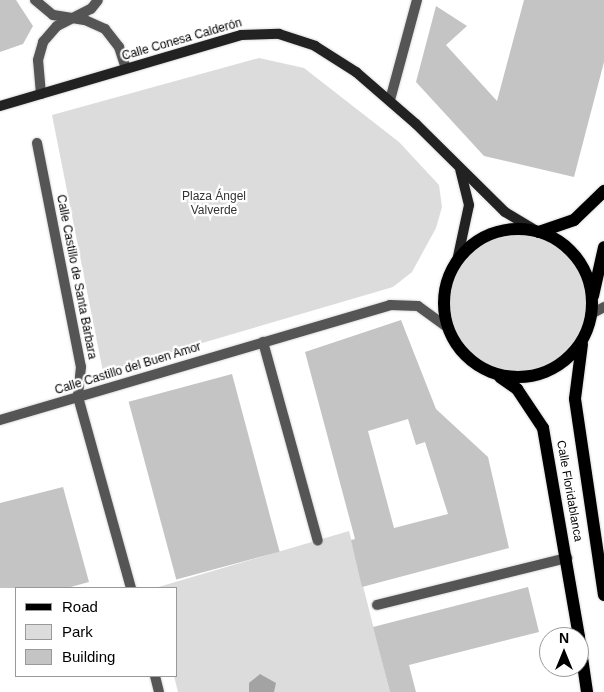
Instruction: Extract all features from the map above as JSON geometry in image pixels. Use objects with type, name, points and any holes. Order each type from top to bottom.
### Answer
[{"type":"main road","name":"Calle Conesa Calderón","points":[[0,106],[241,35],[279,34],[316,46],[390,100],[453,159],[505,212],[538,232]]},
{"type":"main road","name":"Calle Conesa Calderón","points":[[453,159],[465,180],[469,205],[457,261]]},
{"type":"main road","points":[[604,191],[574,220],[538,232],[494,233],[472,245],[457,261],[444,296],[448,328],[468,358],[491,372],[514,377],[540,374],[569,357],[584,337],[592,308],[604,247]]},
{"type":"main road","points":[[538,232],[575,256],[587,277],[592,308]]},
{"type":"main road","name":"Calle Floridablanca","points":[[584,337],[575,399],[604,595]]},
{"type":"main road","name":"Calle Floridablanca","points":[[491,372],[517,389],[543,428],[577,627]]},
{"type":"main road","name":"Calle Floridablanca","points":[[585,677],[587,692]]},
{"type":"street","points":[[35,0],[53,15],[72,18],[105,29],[119,47],[126,68]]},
{"type":"street","points":[[41,94],[38,60],[43,42],[57,26],[98,0]]},
{"type":"street","points":[[390,100],[417,0]]},
{"type":"street","name":"Calle Castillo de Santa Bárbara","points":[[37,143],[81,367],[78,397],[131,587]]},
{"type":"street","name":"Calle Castillo del Buen Amor","points":[[0,420],[400,303],[425,309],[448,328]]},
{"type":"street","points":[[592,308],[604,307]]},
{"type":"street","points":[[263,342],[318,541]]},
{"type":"street","points":[[377,605],[567,558]]},
{"type":"street","points":[[155,677],[159,692]]},
{"type":"green space","name":"Plaza Ángel Valverde","points":[[259,58],[304,68],[399,142],[439,185],[442,207],[436,228],[412,272],[393,287],[103,372],[52,115]]},
{"type":"green space","points":[[518,229],[546,235],[570,251],[586,275],[592,303],[586,331],[570,355],[546,371],[518,377],[490,371],[466,355],[450,331],[444,303],[450,275],[466,251],[490,235]]},
{"type":"green space","points":[[349,531],[390,692],[178,692],[174,677],[178,677],[178,587],[158,587]]},
{"type":"shaded area","points":[[260,674],[276,683],[274,692],[249,692],[249,683]]},
{"type":"building","points":[[0,0],[16,0],[33,26],[23,44],[0,52]]},
{"type":"building","points":[[524,0],[604,0],[604,62],[574,177],[484,156],[416,82],[436,6],[467,26],[446,45],[497,101]]},
{"type":"building","points":[[401,320],[436,409],[488,457],[509,548],[362,587],[351,540],[355,539],[305,352]],"holes":[[[408,419],[416,445],[425,442],[448,514],[394,528],[368,431]]]},
{"type":"building","points":[[232,374],[280,552],[176,579],[129,402]]},
{"type":"building","points":[[63,487],[89,582],[71,587],[0,588],[0,503]]},
{"type":"building","points":[[528,587],[539,632],[409,665],[416,692],[390,692],[373,627]]}]
